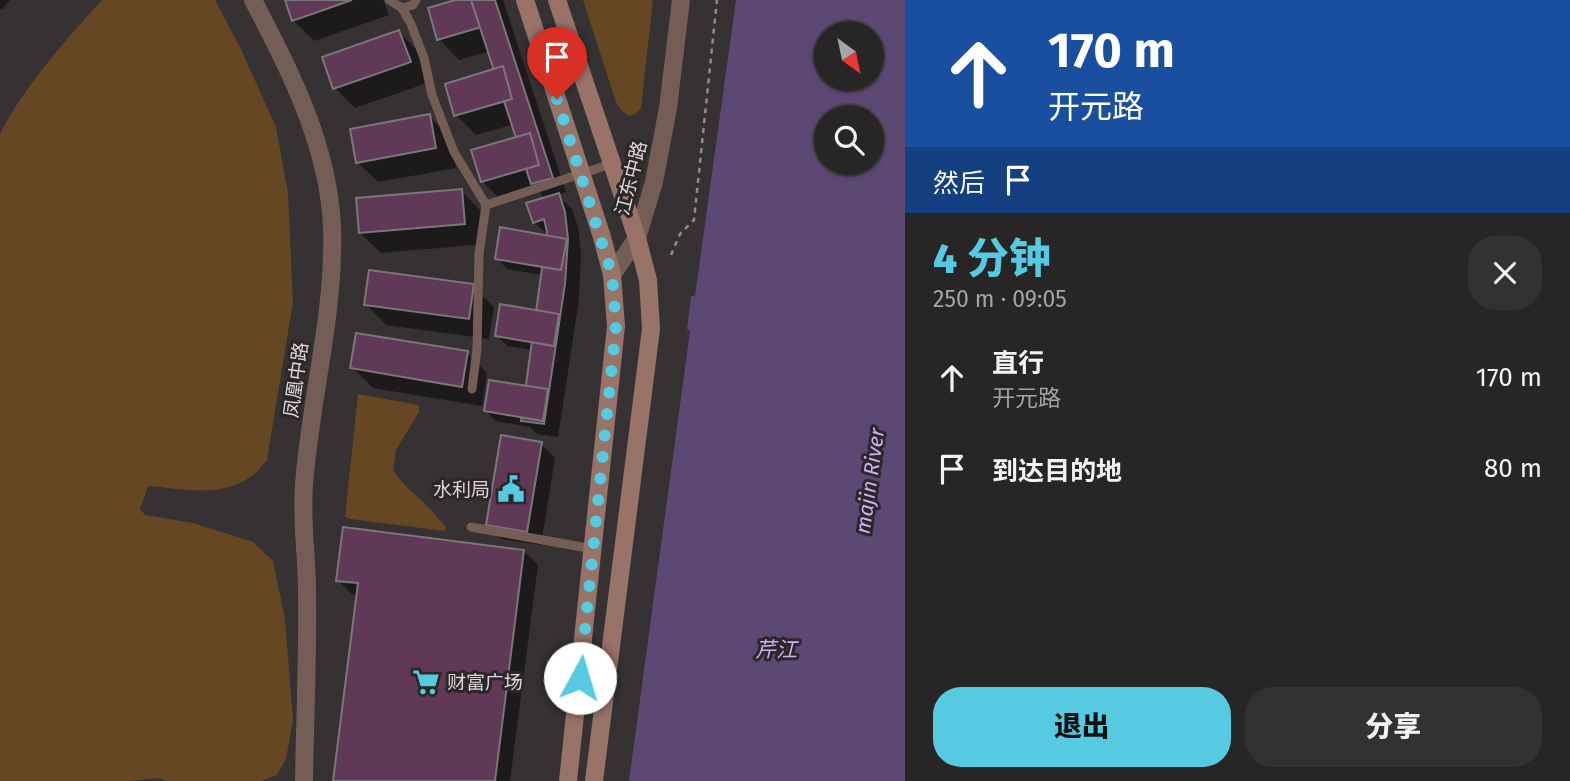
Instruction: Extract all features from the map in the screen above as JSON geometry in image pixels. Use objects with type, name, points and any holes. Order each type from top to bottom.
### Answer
[{"type":"main road","points":[[525,0],[612,275],[616,326],[568,781]]},
{"type":"main road","points":[[557,0],[637,238]]},
{"type":"main road","name":"江东中路","points":[[594,781],[651,329],[648,280],[637,238]]},
{"type":"street","points":[[242,0],[284,81],[315,176],[321,220],[325,322]]},
{"type":"street","name":"凤凰中路","points":[[253,0],[283,56],[305,108],[319,150],[332,227],[330,283],[304,485],[302,528],[307,589],[304,781]]},
{"type":"street","name":"江东中路","points":[[637,238],[654,182],[668,108],[681,0]]},
{"type":"street","points":[[612,275],[637,238]]},
{"type":"lane","points":[[389,0],[402,8],[411,24],[424,58],[432,95],[454,152],[486,205],[480,254],[477,349],[472,390]]},
{"type":"lane","points":[[402,8],[413,5],[416,0]]},
{"type":"lane","points":[[486,205],[611,164]]},
{"type":"lane","points":[[471,527],[594,549]]},
{"type":"path","points":[[671,255],[680,234],[694,220],[717,0]]},
{"type":"shaded area","points":[[102,0],[215,0],[241,49],[276,127],[288,193],[293,302],[267,460],[242,482],[228,487],[197,490],[148,486],[140,509],[145,515],[193,523],[253,542],[273,561],[285,619],[293,720],[286,759],[277,775],[261,781],[166,781],[158,778],[130,781],[0,781],[0,134],[33,81]]},
{"type":"shaded area","points":[[583,0],[653,0],[641,108],[636,114],[629,116],[616,102]]},
{"type":"shaded area","points":[[358,394],[419,405],[419,412],[396,450],[393,470],[429,507],[446,527],[445,531],[345,517]]},
{"type":"water","name":"芹江","points":[[736,0],[905,0],[905,781],[629,781],[690,331],[687,329],[691,296],[695,296]]},
{"type":"building","points":[[285,0],[352,0],[292,21]]},
{"type":"building","points":[[455,0],[489,0],[495,23],[437,40],[428,8]]},
{"type":"building","points":[[471,0],[495,0],[553,178],[531,184]]},
{"type":"building","points":[[399,30],[411,62],[333,89],[322,57]]},
{"type":"building","points":[[503,66],[512,99],[454,116],[445,84]]},
{"type":"building","points":[[430,114],[436,148],[356,163],[350,129]]},
{"type":"building","points":[[530,133],[539,165],[481,182],[471,150]]},
{"type":"building","points":[[462,189],[465,224],[359,233],[356,198]]},
{"type":"building","points":[[559,193],[565,212],[568,239],[565,284],[544,424],[521,421],[547,232],[544,219],[533,223],[526,203]]},
{"type":"building","points":[[500,227],[567,239],[561,270],[495,259]]},
{"type":"building","points":[[369,270],[474,284],[469,319],[364,305]]},
{"type":"building","points":[[500,304],[559,314],[554,346],[495,336]]},
{"type":"building","points":[[356,333],[468,351],[462,387],[350,368]]},
{"type":"building","points":[[489,380],[548,389],[543,421],[484,411]]},
{"type":"building","points":[[501,435],[542,442],[527,532],[486,525]]},
{"type":"building","name":"财富广场","points":[[343,527],[524,550],[495,781],[333,781],[358,583],[336,581]]},
{"type":"place","name":"水利局","points":[[511,489]]},
{"type":"place","name":"财富广场","points":[[426,682]]},
{"type":"route","points":[[557,99],[612,275],[616,326],[580,678]]},
{"type":"water label","name":"majin River","points":[[870,481]]}]
